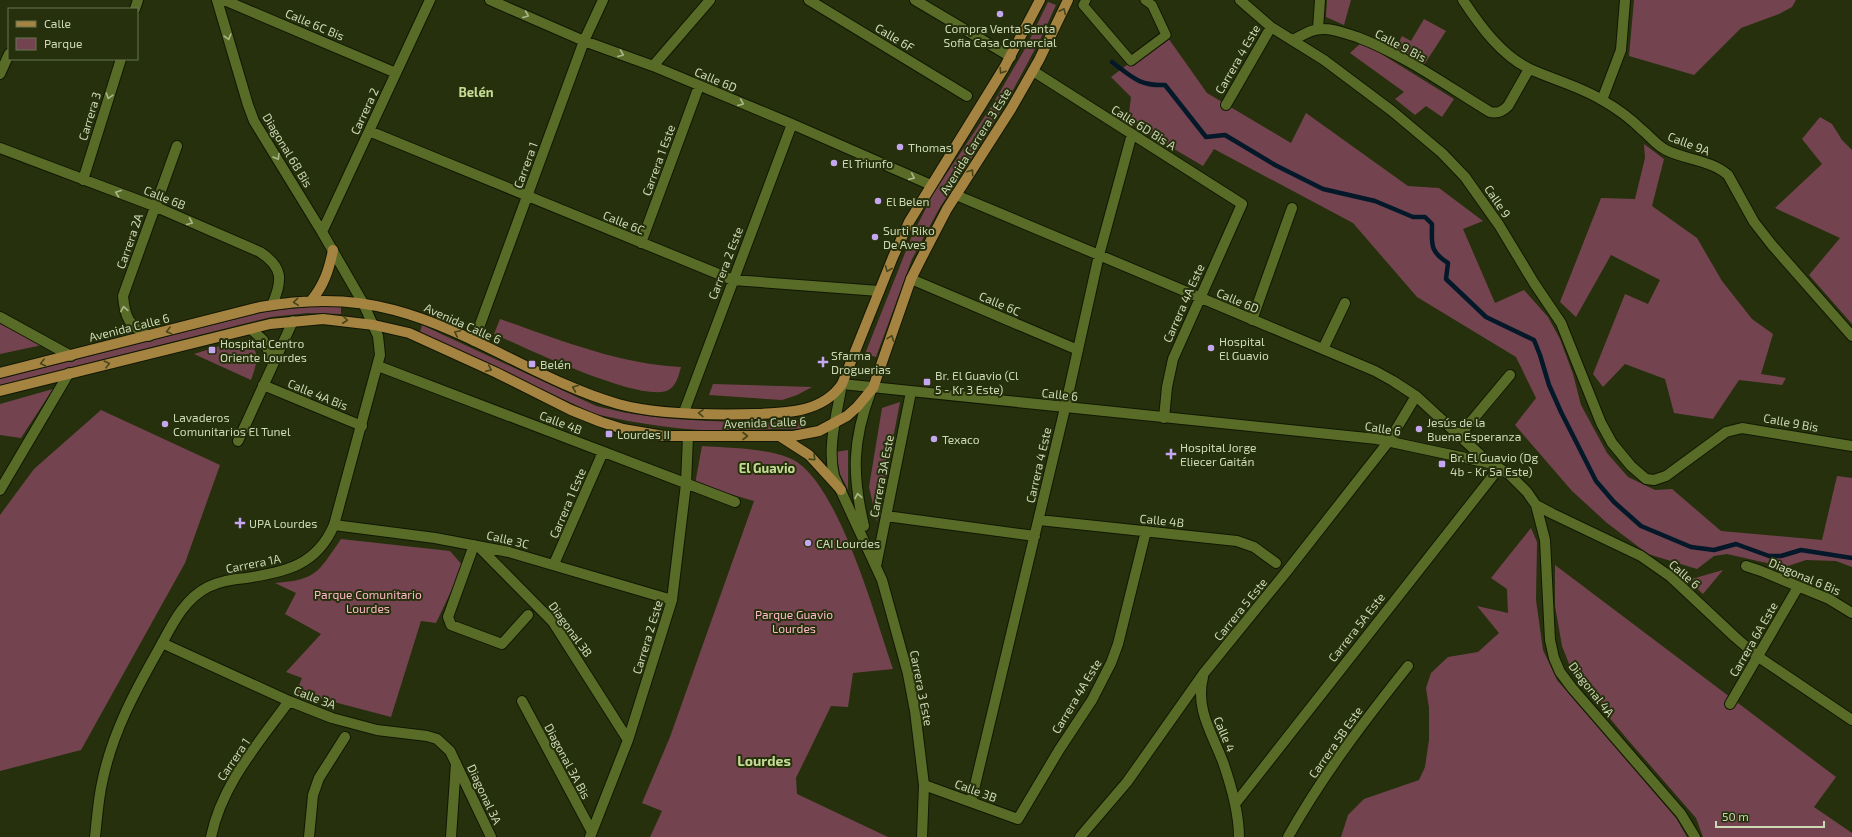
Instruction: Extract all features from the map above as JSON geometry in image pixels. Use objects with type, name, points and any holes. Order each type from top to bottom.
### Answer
[{"type":"main road","name":"Avenida Carrera 3 Este","points":[[842,384],[879,291],[909,222],[1010,57],[1040,0]]},
{"type":"main road","name":"Avenida Carrera 3 Este","points":[[873,388],[912,279],[929,242],[956,195],[1001,127],[1033,71],[1068,0]]},
{"type":"main road","points":[[311,300],[324,283],[329,270],[333,250]]},
{"type":"main road","name":"Avenida Calle 6","points":[[0,373],[272,305],[311,300],[363,303],[413,315],[600,398],[634,408],[684,412],[776,414],[799,410],[823,403],[837,392],[842,384]]},
{"type":"main road","name":"Avenida Calle 6","points":[[0,391],[251,329],[293,321],[324,319],[394,329],[424,339],[571,410],[601,422],[638,432],[664,436],[781,437],[812,433],[836,423],[857,407],[873,388]]},
{"type":"main road","points":[[781,437],[809,455],[841,490]]},
{"type":"street","name":"Diagonal 6B Bis","points":[[217,0],[254,121],[333,250],[363,303]]},
{"type":"street","name":"Calle 6C Bis","points":[[224,0],[396,73]]},
{"type":"street","name":"Carrera 2","points":[[322,232],[430,0]]},
{"type":"street","name":"Calle 6D","points":[[490,0],[584,41],[653,66],[792,124],[931,185]]},
{"type":"street","name":"Carrera 1","points":[[474,341],[584,41],[603,0]]},
{"type":"street","points":[[653,66],[710,0]]},
{"type":"street","name":"Calle 6F","points":[[809,0],[967,96]]},
{"type":"street","points":[[915,0],[1010,57]]},
{"type":"street","points":[[1086,0],[1083,5],[1131,62],[1166,35],[1152,5],[1145,0]]},
{"type":"street","name":"Calle 9","points":[[1240,0],[1271,27],[1324,60],[1392,111],[1442,153],[1465,177],[1499,225],[1534,283],[1561,323],[1601,423],[1612,443],[1642,476],[1654,480],[1666,476],[1726,432]]},
{"type":"street","points":[[1293,40],[1318,29],[1320,0]]},
{"type":"street","name":"Calle 9A","points":[[1463,0],[1499,46],[1515,60],[1530,69],[1582,88],[1636,124],[1653,141],[1666,150],[1707,163],[1728,175],[1754,222],[1772,245],[1852,336]]},
{"type":"street","points":[[1602,100],[1621,50],[1625,0]]},
{"type":"street","name":"Carrera 4 Este","points":[[1226,105],[1271,27]]},
{"type":"street","name":"Calle 9 Bis","points":[[1318,29],[1341,32],[1384,49],[1421,69],[1490,112],[1499,112],[1508,106],[1530,69]]},
{"type":"street","points":[[0,74],[8,56]]},
{"type":"street","name":"Carrera 3","points":[[83,180],[121,60]]},
{"type":"street","name":"Calle 6D Bis A","points":[[1033,71],[1242,204]]},
{"type":"street","name":"Carrera 1 Este","points":[[641,243],[699,86]]},
{"type":"street","name":"Carrera 2 Este","points":[[684,412],[792,124]]},
{"type":"street","name":"Calle 6C","points":[[369,131],[733,280],[879,291]]},
{"type":"street","name":"Carrera 4 Este","points":[[971,802],[1039,520],[1099,256],[1132,134]]},
{"type":"street","name":"Carrera 2A","points":[[149,336],[134,326],[127,318],[124,312],[123,296],[154,206],[177,146]]},
{"type":"street","name":"Calle 6B","points":[[0,148],[154,206],[260,252],[277,266],[280,275],[278,289],[272,305]]},
{"type":"street","name":"Calle 6D","points":[[956,195],[1387,377],[1416,396],[1489,463]]},
{"type":"street","name":"Carrera 4A Este","points":[[1164,418],[1167,386],[1172,359],[1242,204]]},
{"type":"street","points":[[1252,320],[1292,208]]},
{"type":"street","name":"Calle 6C","points":[[912,279],[1078,350]]},
{"type":"street","name":"Carrera 1A","points":[[95,837],[102,783],[114,739],[134,693],[185,606],[200,592],[223,581],[270,574],[293,568],[313,555],[322,547],[329,537],[334,525],[378,366],[380,345],[374,325],[363,303]]},
{"type":"street","points":[[1323,349],[1345,303]]},
{"type":"street","points":[[0,317],[71,356]]},
{"type":"street","points":[[238,441],[293,321]]},
{"type":"street","points":[[251,329],[263,340],[274,362]]},
{"type":"street","name":"Calle 4B","points":[[378,366],[735,502]]},
{"type":"street","points":[[0,490],[69,373]]},
{"type":"street","points":[[1459,436],[1510,375]]},
{"type":"street","points":[[842,384],[873,388]]},
{"type":"street","name":"Avenida Carrera 3 Este","points":[[836,423],[842,384]]},
{"type":"street","name":"Calle 4A Bis","points":[[263,385],[362,426]]},
{"type":"street","name":"Calle 6","points":[[873,388],[1389,441],[1489,463],[1499,468],[1518,482],[1536,505],[1619,545],[1671,576],[1757,656],[1852,720]]},
{"type":"street","name":"Carrera 3 Este","points":[[869,548],[857,493],[855,471],[858,434],[863,413],[873,388]]},
{"type":"street","name":"Carrera 3A Este","points":[[876,566],[911,392]]},
{"type":"street","name":"Carrera 5 Este","points":[[1080,837],[1127,782],[1204,673],[1287,572],[1389,441],[1416,396]]},
{"type":"street","name":"Carrera 3 Este","points":[[836,423],[831,447],[832,467],[876,566],[890,606],[908,674],[919,740],[924,785],[922,837]]},
{"type":"street","name":"Calle 9 Bis","points":[[1726,432],[1742,428],[1852,446]]},
{"type":"street","name":"Carrera 2 Este","points":[[591,835],[628,740],[652,668],[672,600],[677,571],[686,484],[688,436]]},
{"type":"street","name":"Carrera 1 Este","points":[[554,564],[603,452]]},
{"type":"street","name":"Carrera 5A Este","points":[[1235,804],[1499,468]]},
{"type":"street","name":"Diagonal 4A","points":[[1536,505],[1545,540],[1550,640],[1554,658],[1560,672],[1572,688],[1681,814],[1695,837]]},
{"type":"street","points":[[886,516],[1035,536]]},
{"type":"street","name":"Calle 4B","points":[[1039,520],[1237,541],[1258,549],[1276,563]]},
{"type":"street","name":"Calle 3C","points":[[334,525],[476,545],[509,552],[554,564],[672,600]]},
{"type":"street","name":"Carrera 4A Este","points":[[1018,819],[1059,750],[1092,700],[1111,663],[1118,644],[1146,531]]},
{"type":"street","points":[[476,545],[448,617],[451,625],[502,644],[528,615]]},
{"type":"street","name":"Diagonal 3B","points":[[476,545],[553,622],[628,740]]},
{"type":"street","name":"Diagonal 6 Bis","points":[[1746,566],[1834,602],[1852,613]]},
{"type":"street","name":"Carrera 6A Este","points":[[1730,704],[1798,587]]},
{"type":"street","name":"Calle 3A","points":[[162,643],[289,701],[354,724],[398,734],[433,737],[447,747],[456,762]]},
{"type":"street","name":"Carrera 5B Este","points":[[1288,837],[1301,814],[1360,727],[1408,666]]},
{"type":"street","name":"Calle 4","points":[[1204,673],[1200,693],[1202,713],[1223,762],[1235,804],[1239,837]]},
{"type":"street","name":"Carrera 1","points":[[211,837],[218,809],[230,783],[289,701]]},
{"type":"street","name":"Diagonal 3A Bis","points":[[522,701],[591,835]]},
{"type":"street","points":[[309,837],[313,795],[319,778],[345,736]]},
{"type":"street","points":[[451,837],[456,762]]},
{"type":"street","name":"Diagonal 3A","points":[[456,762],[491,837]]},
{"type":"street","name":"Calle 3B","points":[[924,785],[1018,819]]},
{"type":"green space","points":[[1327,0],[1351,0],[1344,25],[1326,17]]},
{"type":"green space","points":[[1634,0],[1796,0],[1792,7],[1779,14],[1741,28],[1694,75],[1629,56]]},
{"type":"green space","points":[[1048,2],[1056,5],[1042,36],[1013,90],[939,209],[912,259],[876,357],[865,354],[911,238],[933,194],[991,107],[1026,47]]},
{"type":"green space","points":[[1424,19],[1446,31],[1422,68],[1394,52],[1402,36],[1411,41]]},
{"type":"green space","points":[[1166,35],[1207,93],[1291,143],[1306,113],[1408,186],[1439,188],[1483,221],[1463,229],[1495,303],[1524,290],[1548,317],[1560,339],[1573,374],[1581,405],[1607,453],[1628,477],[1655,490],[1672,489],[1721,531],[1822,540],[1837,476],[1852,478],[1852,567],[1836,561],[1806,560],[1785,567],[1727,554],[1714,556],[1697,569],[1648,554],[1607,523],[1572,491],[1515,425],[1536,398],[1516,357],[1417,297],[1353,223],[1214,149],[1203,166],[1128,122],[1131,97],[1111,77]]},
{"type":"green space","points":[[1362,42],[1454,99],[1442,117],[1426,106],[1415,115],[1395,99],[1404,92],[1350,53]]},
{"type":"green space","points":[[1820,117],[1832,124],[1842,140],[1852,150],[1852,324],[1809,275],[1840,238],[1775,208],[1822,164],[1802,139]]},
{"type":"green space","points":[[1644,144],[1664,159],[1652,206],[1697,238],[1722,281],[1752,319],[1773,334],[1761,374],[1786,378],[1782,385],[1739,380],[1713,419],[1674,413],[1665,379],[1625,364],[1603,387],[1593,374],[1625,294],[1648,304],[1660,280],[1611,255],[1576,317],[1560,302],[1601,198],[1635,199],[1645,158]]},
{"type":"green space","points":[[308,307],[341,307],[341,314],[308,313],[271,317],[0,385],[0,379],[268,311]]},
{"type":"green space","points":[[500,319],[589,350],[635,361],[681,367],[676,382],[670,389],[657,392],[637,390],[584,373],[494,334]]},
{"type":"green space","points":[[0,324],[47,344],[0,354]]},
{"type":"green space","points":[[422,325],[596,406],[632,414],[682,419],[736,422],[787,422],[804,419],[804,429],[730,431],[696,430],[645,424],[595,414],[420,332]]},
{"type":"green space","points":[[229,343],[247,345],[255,351],[257,356],[251,380],[194,354]]},
{"type":"green space","points":[[713,384],[812,387],[797,395],[782,400],[709,395]]},
{"type":"green space","points":[[53,389],[21,438],[0,435],[0,404]]},
{"type":"green space","points":[[900,402],[877,522],[869,487],[882,408]]},
{"type":"green space","points":[[101,410],[220,465],[185,563],[81,750],[0,771],[0,515],[34,469]]},
{"type":"green space","name":"Parque Guavio Lourdes","points":[[702,446],[765,451],[788,457],[797,462],[813,477],[828,500],[842,527],[855,557],[893,669],[853,673],[848,707],[831,706],[796,778],[797,794],[888,837],[650,837],[662,811],[642,803],[670,737],[754,501],[695,484]]},
{"type":"green space","points":[[848,450],[848,490],[840,474],[836,452]]},
{"type":"green space","points":[[1531,528],[1537,542],[1536,600],[1543,650],[1557,680],[1676,818],[1687,837],[1341,837],[1348,815],[1364,799],[1419,780],[1425,767],[1429,740],[1429,708],[1426,688],[1431,673],[1448,657],[1478,652],[1499,633],[1477,606],[1508,613],[1507,589],[1491,578]]},
{"type":"green space","name":"Parque Comunitario Lourdes","points":[[341,539],[450,551],[463,566],[436,623],[421,621],[391,717],[296,692],[302,678],[286,672],[321,634],[285,614],[296,593],[275,583],[300,580],[315,572],[321,567]]},
{"type":"green space","points":[[1555,565],[1836,777],[1814,807],[1852,833],[1852,837],[1703,837],[1696,818],[1573,674],[1562,646],[1555,606]]},
{"type":"green space","points":[[1723,570],[1703,594],[1688,580]]},
{"type":"waterway","points":[[1112,62],[1136,80],[1149,84],[1165,85],[1206,137],[1225,135],[1275,165],[1323,189],[1375,201],[1413,217],[1425,217],[1432,224],[1432,242],[1435,251],[1437,255],[1448,263],[1446,279],[1486,317],[1534,340],[1549,385],[1596,481],[1614,502],[1641,526],[1691,547],[1714,550],[1736,544],[1769,556],[1781,556],[1801,550],[1852,558]]},
{"type":"place","name":"Compra Venta Santa Sofia Casa Comercial","points":[[1000,14]]},
{"type":"place","name":"Thomas","points":[[900,147]]},
{"type":"place","name":"El Triunfo","points":[[834,163]]},
{"type":"place","name":"El Belen","points":[[878,201]]},
{"type":"place","name":"Surti Riko De Aves","points":[[875,237]]},
{"type":"place","name":"Hospital El Guavio","points":[[1211,348]]},
{"type":"place","name":"Hospital Centro Oriente Lourdes","points":[[212,350]]},
{"type":"place","name":"Sfarma Droguerias","points":[[823,362]]},
{"type":"place","name":"Belén","points":[[532,364]]},
{"type":"place","name":"Br. El Guavio (Cl 5 - Kr 3 Este)","points":[[927,382]]},
{"type":"place","name":"Lavaderos Comunitarios El Tunel","points":[[165,424]]},
{"type":"place","name":"Jesús de la Buena Esperanza","points":[[1419,429]]},
{"type":"place","name":"Lourdes II","points":[[609,434]]},
{"type":"place","name":"Texaco","points":[[934,439]]},
{"type":"place","name":"Hospital Jorge Eliecer Gaitán","points":[[1171,454]]},
{"type":"place","name":"Br. El Guavio (Dg 4b - Kr 5a Este)","points":[[1442,464]]},
{"type":"place","name":"UPA Lourdes","points":[[240,523]]},
{"type":"place","name":"CAI Lourdes","points":[[808,543]]},
{"type":"district","name":"Belén","points":[[476,92]]},
{"type":"district","name":"El Guavio","points":[[767,468]]},
{"type":"district","name":"Lourdes","points":[[764,760]]}]
